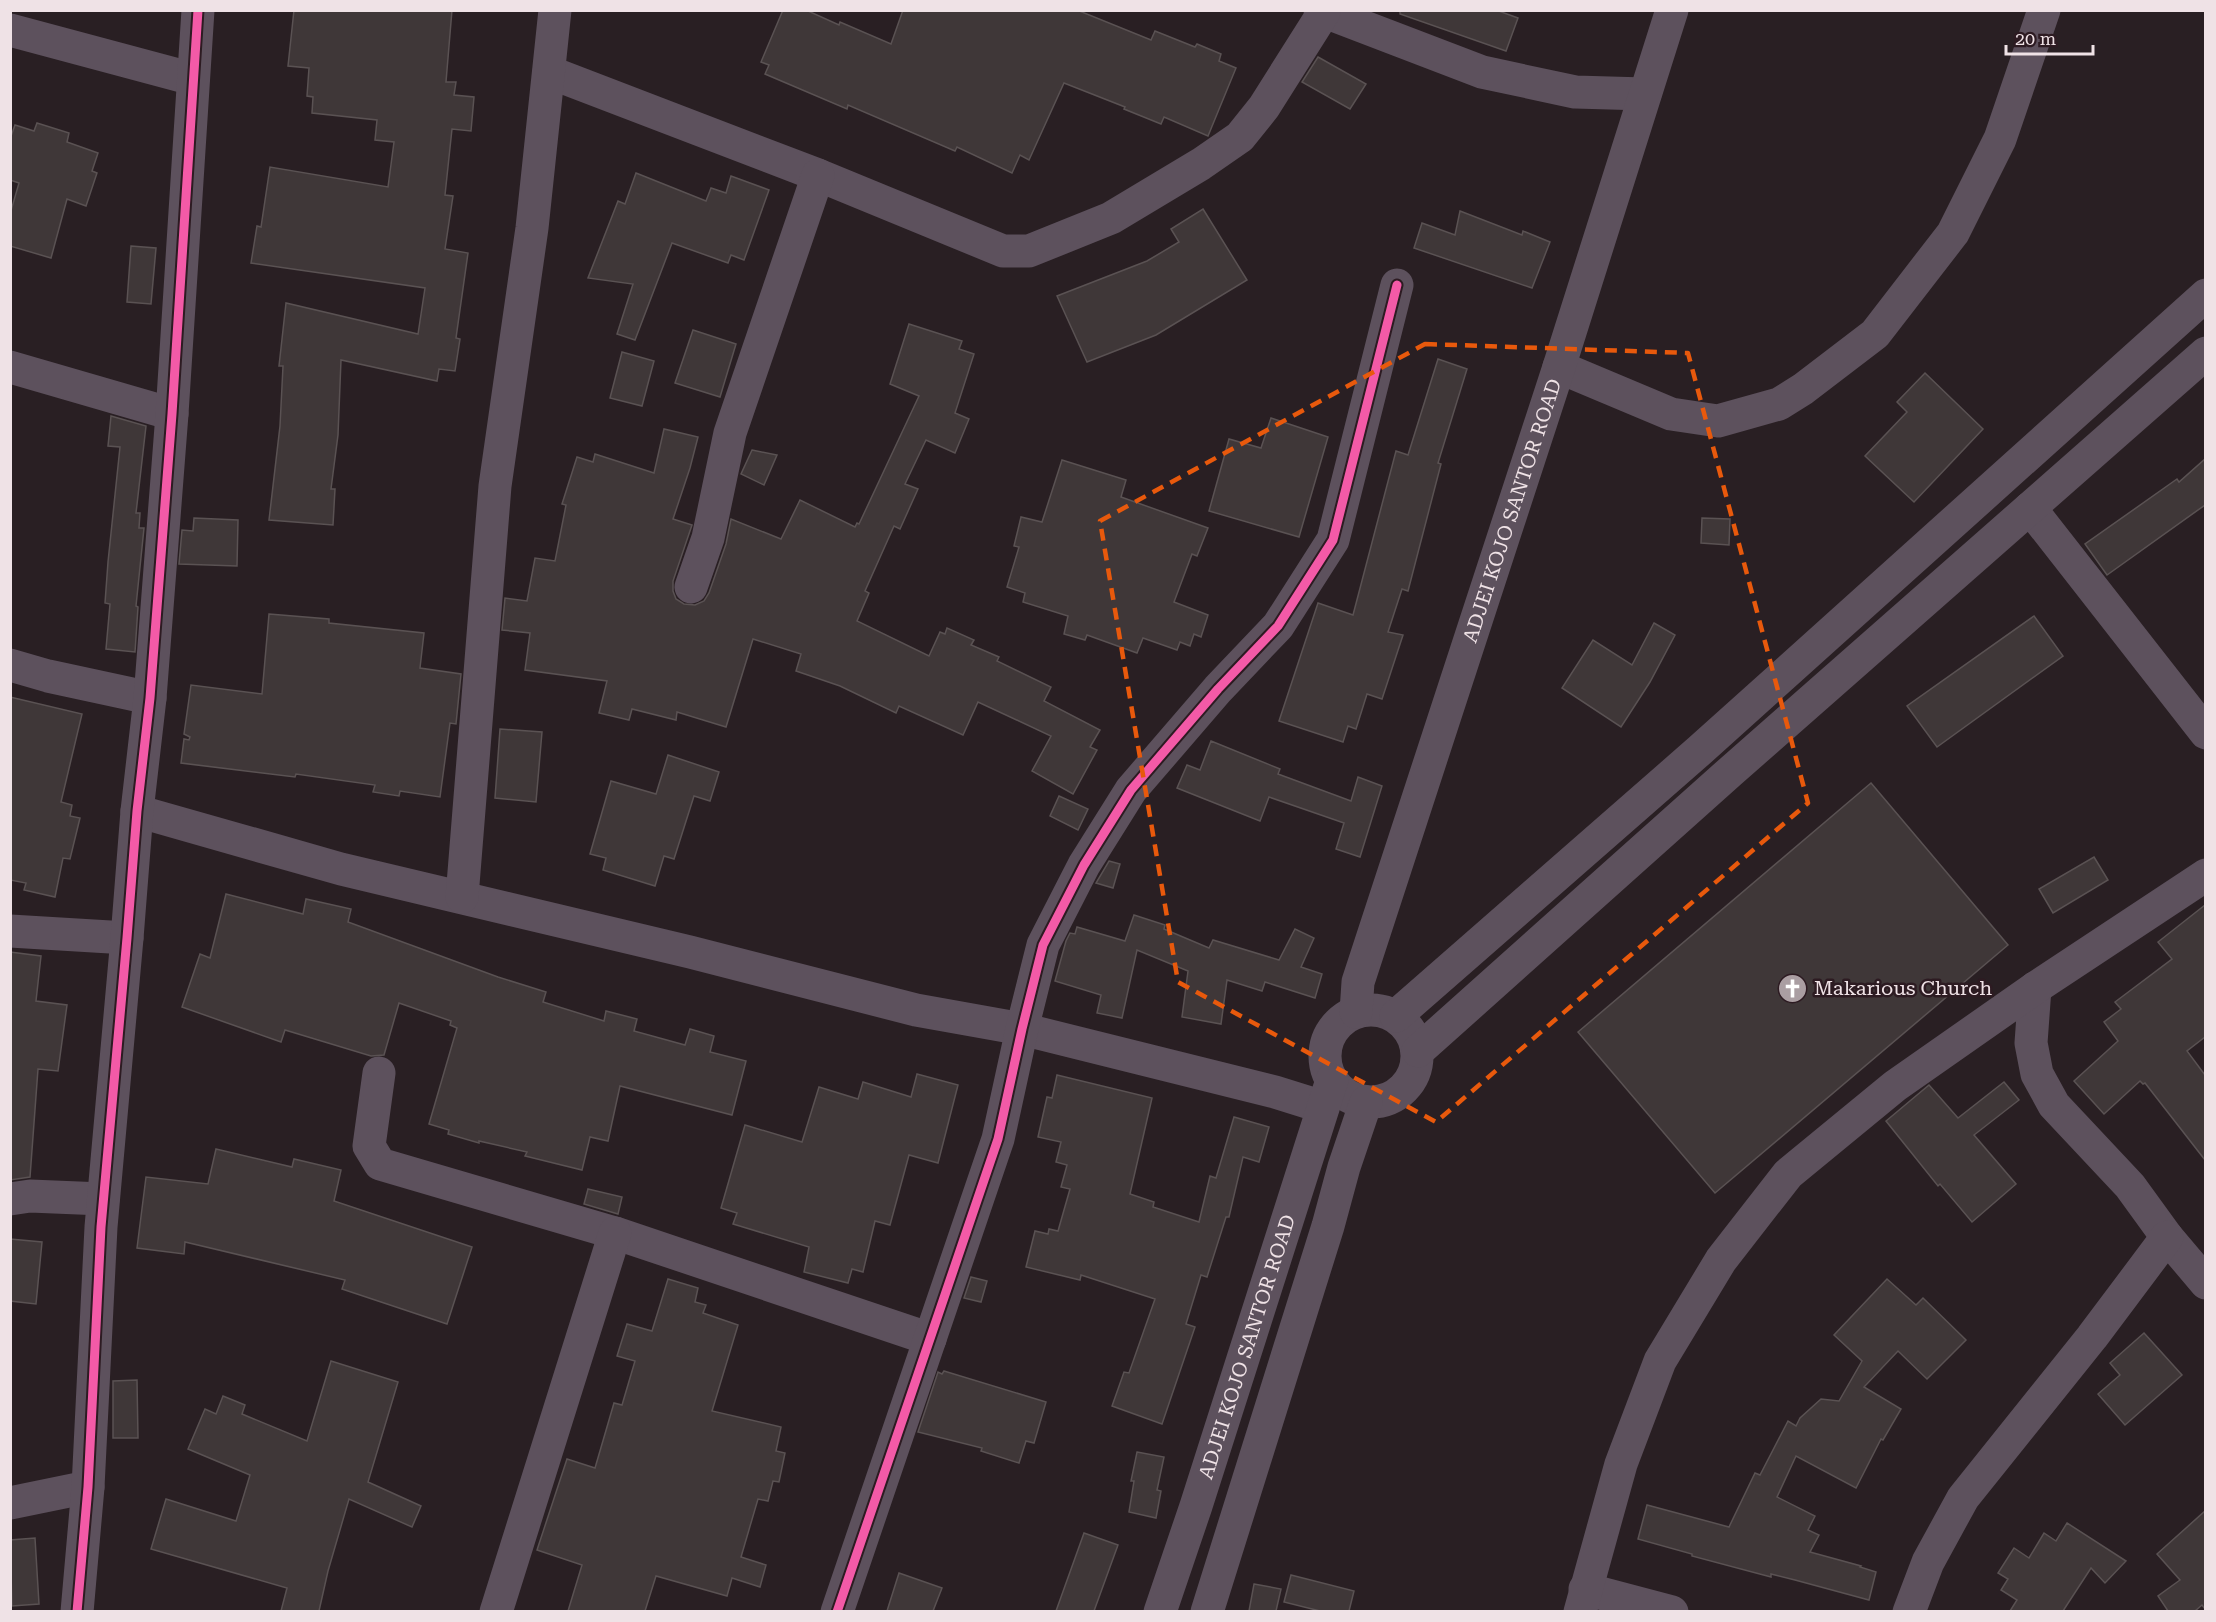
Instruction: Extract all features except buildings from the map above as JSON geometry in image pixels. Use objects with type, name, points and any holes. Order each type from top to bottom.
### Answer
[{"type":"street","points":[[77,1611],[88,1487],[103,1199],[128,938],[137,811],[150,698],[172,414],[198,10]]},
{"type":"street","points":[[462,897],[495,486],[532,228],[555,10]]},
{"type":"street","name":"ADJEI KOJO SANTOR ROAD","points":[[1356,1011],[1358,982],[1559,367],[1672,10]]},
{"type":"street","points":[[1559,367],[1671,414],[1718,421],[1779,404],[1803,389],[1875,334],[1953,233],[2000,139],[2044,10]]},
{"type":"street","points":[[549,72],[818,175],[1004,251],[1029,251],[1110,218],[1201,164],[1240,137],[1264,107],[1322,11],[1482,72],[1575,92],[1645,94]]},
{"type":"street","points":[[10,30],[193,79]]},
{"type":"street","points":[[691,586],[708,538],[730,433],[818,175]]},
{"type":"street","points":[[837,1611],[998,1139],[1043,945],[1084,865],[1131,790],[1218,689],[1278,626],[1333,540],[1397,285]]},
{"type":"street","points":[[1396,1016],[1709,743],[2205,295]]},
{"type":"street","points":[[1418,1051],[2205,353]]},
{"type":"street","points":[[10,367],[172,414]]},
{"type":"street","points":[[2030,508],[2205,733]]},
{"type":"street","points":[[10,665],[48,676],[150,698]]},
{"type":"street","points":[[137,811],[341,869],[679,949],[916,1010],[1022,1029],[1275,1092],[1346,1095],[1366,1102],[1387,1100],[1404,1089],[1415,1072],[1418,1051],[1411,1031],[1396,1016],[1376,1010],[1356,1011],[1338,1022],[1327,1040],[1325,1061],[1327,1094]]},
{"type":"street","points":[[1672,1611],[1582,1600],[1621,1464],[1660,1361],[1721,1260],[1788,1174],[1895,1086],[2035,988],[2205,875]]},
{"type":"street","points":[[10,931],[128,938]]},
{"type":"street","points":[[2035,988],[2031,1043],[2037,1074],[2054,1105],[2130,1186],[2167,1237],[2205,1283]]},
{"type":"street","points":[[379,1073],[369,1146],[380,1164],[615,1233],[930,1339]]},
{"type":"street","name":"ADJEI KOJO SANTOR ROAD","points":[[1160,1611],[1196,1506],[1327,1094]]},
{"type":"street","name":"ADJEI KOJO SANTOR ROAD","points":[[1207,1611],[1366,1102]]},
{"type":"street","points":[[10,1199],[30,1196],[103,1199]]},
{"type":"street","points":[[496,1611],[615,1233]]},
{"type":"street","points":[[1909,1611],[1928,1562],[1963,1498],[2092,1337],[2167,1237]]},
{"type":"street","points":[[10,1503],[88,1487]]},
{"type":"highlighted area","points":[[1425,344],[1688,353],[1808,803],[1436,1122],[1178,982],[1100,521]]},
{"type":"cycle path","points":[[77,1612],[88,1487],[101,1227],[137,811],[150,698],[172,414],[198,10]]},
{"type":"cycle path","points":[[837,1612],[998,1139],[1043,945],[1084,865],[1131,790],[1218,689],[1278,626],[1333,540],[1397,285]]},
{"type":"place","name":"Makarious Church","points":[[1793,988]]}]
